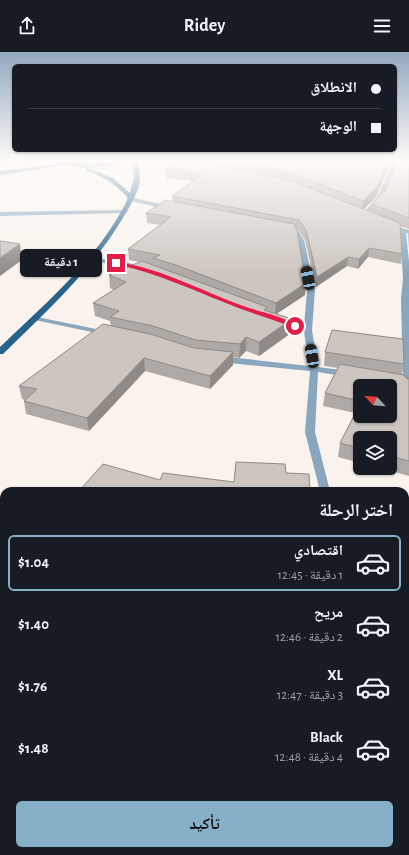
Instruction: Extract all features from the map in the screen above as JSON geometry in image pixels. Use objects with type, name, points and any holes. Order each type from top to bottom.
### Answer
[{"type":"main road","points":[[0,352],[35,318],[89,259],[125,211],[130,198]]},
{"type":"street","points":[[132,198],[181,210]]},
{"type":"street","points":[[363,216],[380,198]]},
{"type":"street","points":[[0,214],[125,211]]},
{"type":"street","points":[[356,213],[370,218]]},
{"type":"street","points":[[383,223],[406,231],[408,278],[405,299],[406,385]]},
{"type":"street","points":[[280,229],[296,232],[301,240],[311,290],[308,330],[314,369],[310,432],[324,487]]},
{"type":"street","points":[[89,259],[129,265],[151,272]]},
{"type":"street","points":[[35,318],[116,335]]},
{"type":"street","points":[[272,318],[308,330]]},
{"type":"street","points":[[211,358],[314,369],[361,376]]},
{"type":"building","points":[[185,198],[337,198],[400,223],[402,254],[369,248],[359,259],[348,257],[317,277],[306,230],[299,220]]},
{"type":"building","points":[[357,198],[366,198],[363,201]]},
{"type":"building","points":[[377,198],[409,198],[409,218],[371,204]]},
{"type":"building","points":[[166,200],[294,224],[297,230],[306,283],[276,303],[176,265],[153,258],[160,255],[128,249],[171,217],[146,213]]},
{"type":"building","points":[[0,241],[20,244],[0,258]]},
{"type":"building","points":[[142,261],[267,307],[264,310],[292,319],[259,342],[246,337],[240,344],[196,340],[153,326],[110,317],[119,311],[93,303],[126,282],[109,275]]},
{"type":"building","points":[[103,324],[150,334],[194,348],[233,352],[210,376],[144,358],[87,418],[24,401],[37,389],[19,386]]},
{"type":"building","points":[[332,330],[403,339],[404,364],[325,352]]},
{"type":"building","points":[[340,364],[404,375],[407,379],[409,378],[409,461],[397,458],[397,431],[353,431],[353,446],[340,443],[353,418],[353,423],[397,423],[397,379],[353,379],[353,399],[325,393]]},
{"type":"building","points":[[236,462],[285,464],[286,473],[309,474],[310,487],[83,487],[103,464],[160,480],[163,473],[234,482]]},
{"type":"route","points":[[116,263],[129,265],[173,279],[242,308],[295,326]]}]
